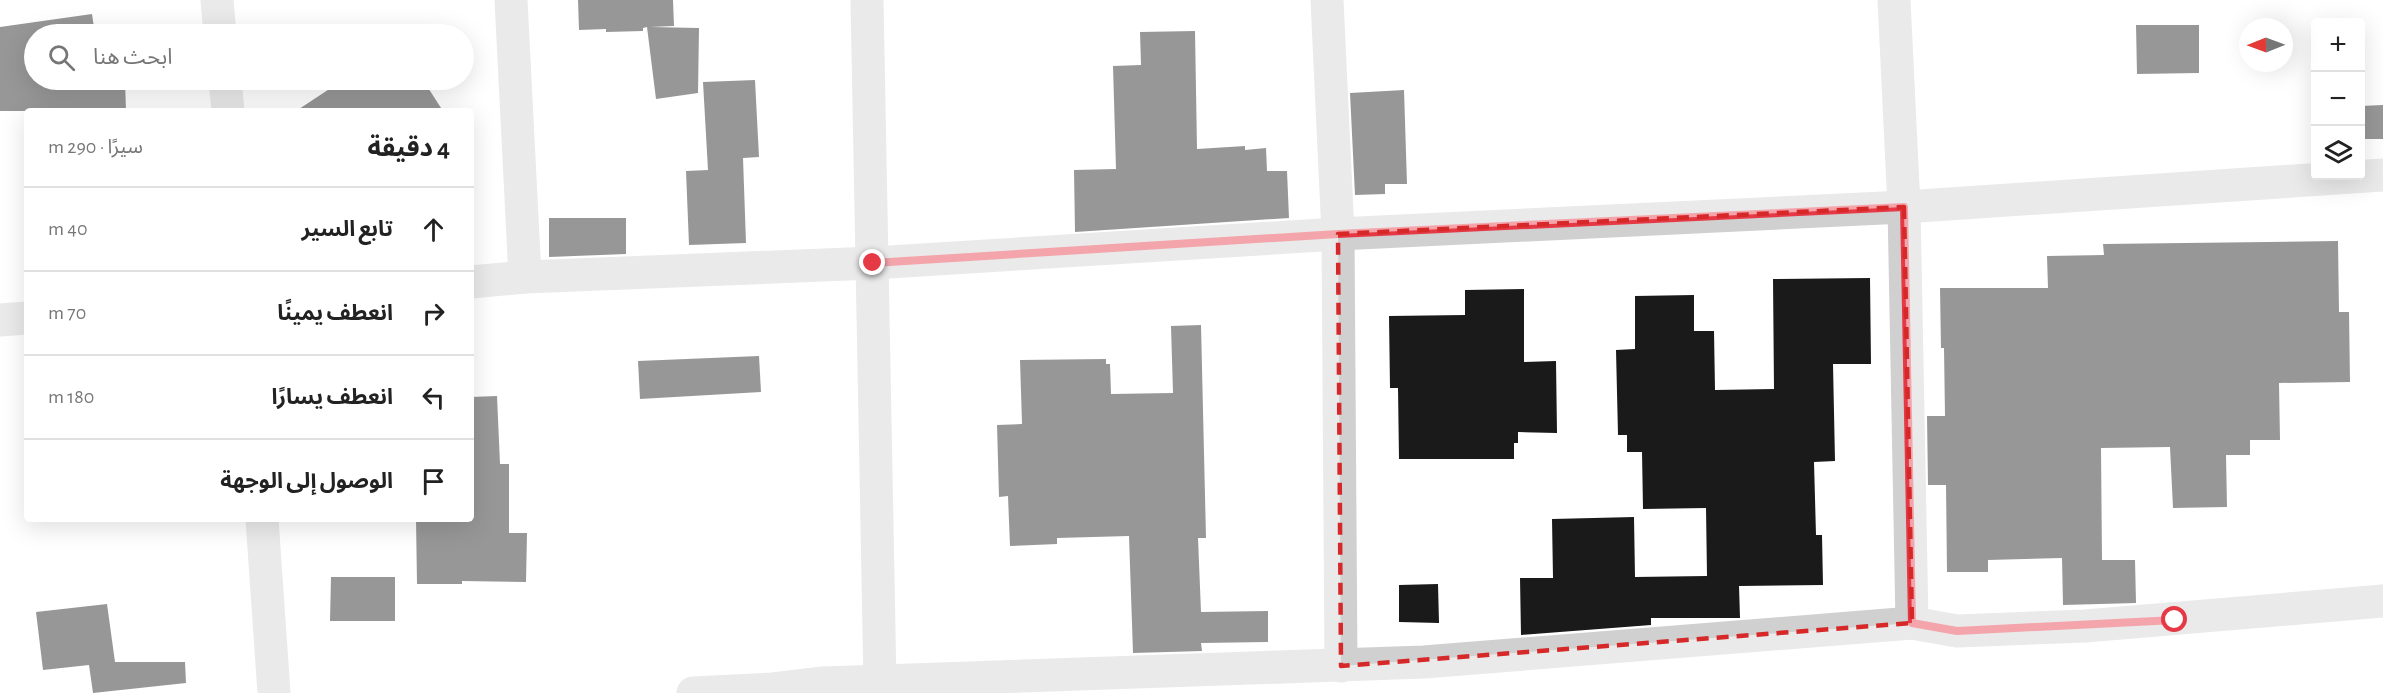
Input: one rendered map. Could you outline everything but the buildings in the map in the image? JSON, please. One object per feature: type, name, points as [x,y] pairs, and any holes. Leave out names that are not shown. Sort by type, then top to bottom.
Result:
[{"type":"street","points":[[217,0],[219,24]]},
{"type":"street","points":[[511,0],[525,277]]},
{"type":"street","points":[[867,0],[879,683]]},
{"type":"street","points":[[1327,0],[1338,234],[1341,666]]},
{"type":"street","points":[[1894,0],[1904,207],[1912,623]]},
{"type":"street","points":[[226,90],[228,108]]},
{"type":"street","points":[[474,282],[525,277],[873,263],[1338,234],[1904,207],[2383,175]]},
{"type":"street","points":[[0,320],[24,318]]},
{"type":"street","points":[[262,522],[274,693]]},
{"type":"street","points":[[693,693],[773,689],[823,683],[879,683],[1424,662],[1912,623],[1957,631],[2085,626],[2383,601]]},
{"type":"highlighted area","points":[[1904,207],[1912,623],[1341,666],[1338,234]]},
{"type":"route","points":[[873,263],[1338,234],[1904,207],[1912,623],[1957,631],[2175,620]]}]
